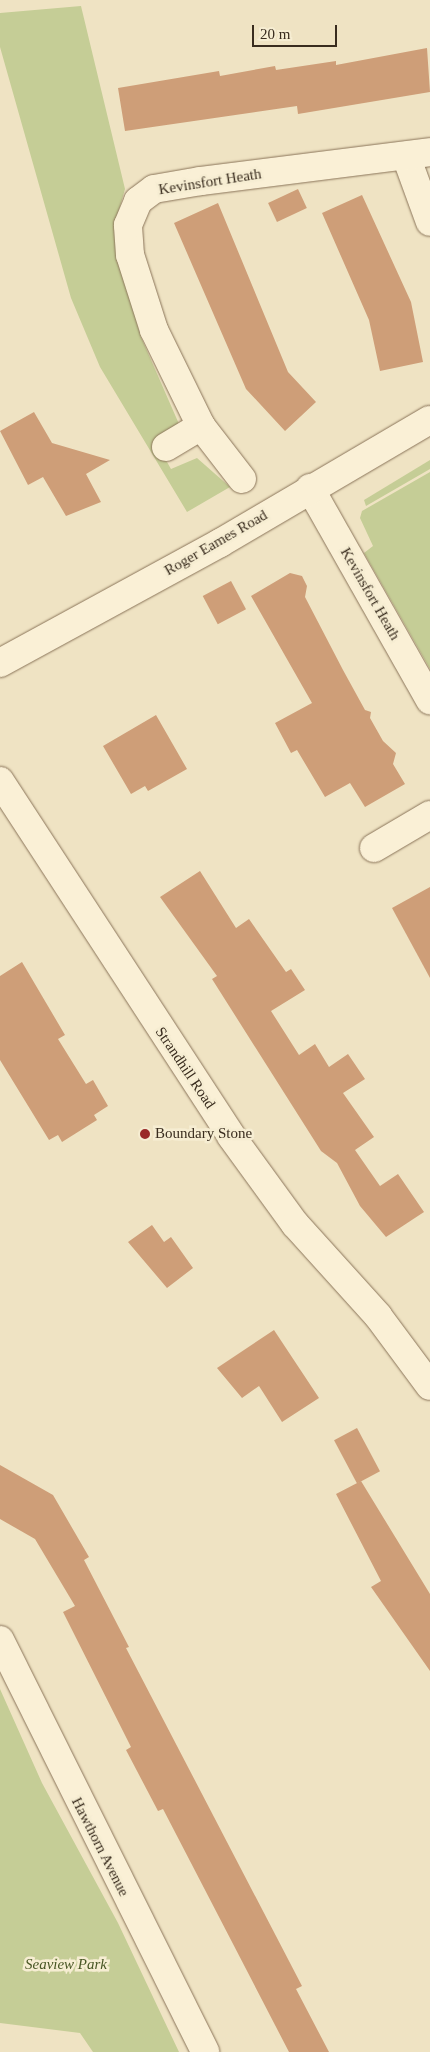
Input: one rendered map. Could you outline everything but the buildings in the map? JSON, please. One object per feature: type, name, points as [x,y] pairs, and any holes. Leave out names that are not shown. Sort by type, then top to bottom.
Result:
[{"type":"street","name":"Kevinsfort Heath","points":[[242,479],[201,426],[154,330],[130,255],[128,225],[138,201],[164,188],[418,154],[430,222]]},
{"type":"street","name":"Roger Eames Road","points":[[0,662],[430,420]]},
{"type":"street","points":[[166,447],[201,426]]},
{"type":"street","name":"Kevinsfort Heath","points":[[310,488],[430,700]]},
{"type":"street","name":"Strandhill Road","points":[[0,781],[231,1136],[295,1224],[378,1316],[430,1386]]},
{"type":"street","points":[[374,848],[430,815]]},
{"type":"street","name":"Hawthorn Avenue","points":[[0,1640],[205,2052]]},
{"type":"green space","points":[[81,6],[125,189],[117,217],[123,273],[141,337],[179,424],[159,448],[171,469],[197,458],[230,487],[187,512],[100,367],[71,298],[0,47],[0,13]]},
{"type":"green space","points":[[430,460],[430,469],[366,506],[364,500]]},
{"type":"green space","points":[[430,472],[430,669],[364,553],[373,546],[360,518],[362,511]]},
{"type":"green space","name":"Seaview Park","points":[[0,1689],[42,1783],[118,1923],[179,2052],[93,2052],[80,2033],[0,2023]]},
{"type":"place","name":"Boundary Stone","points":[[145,1134]]}]
